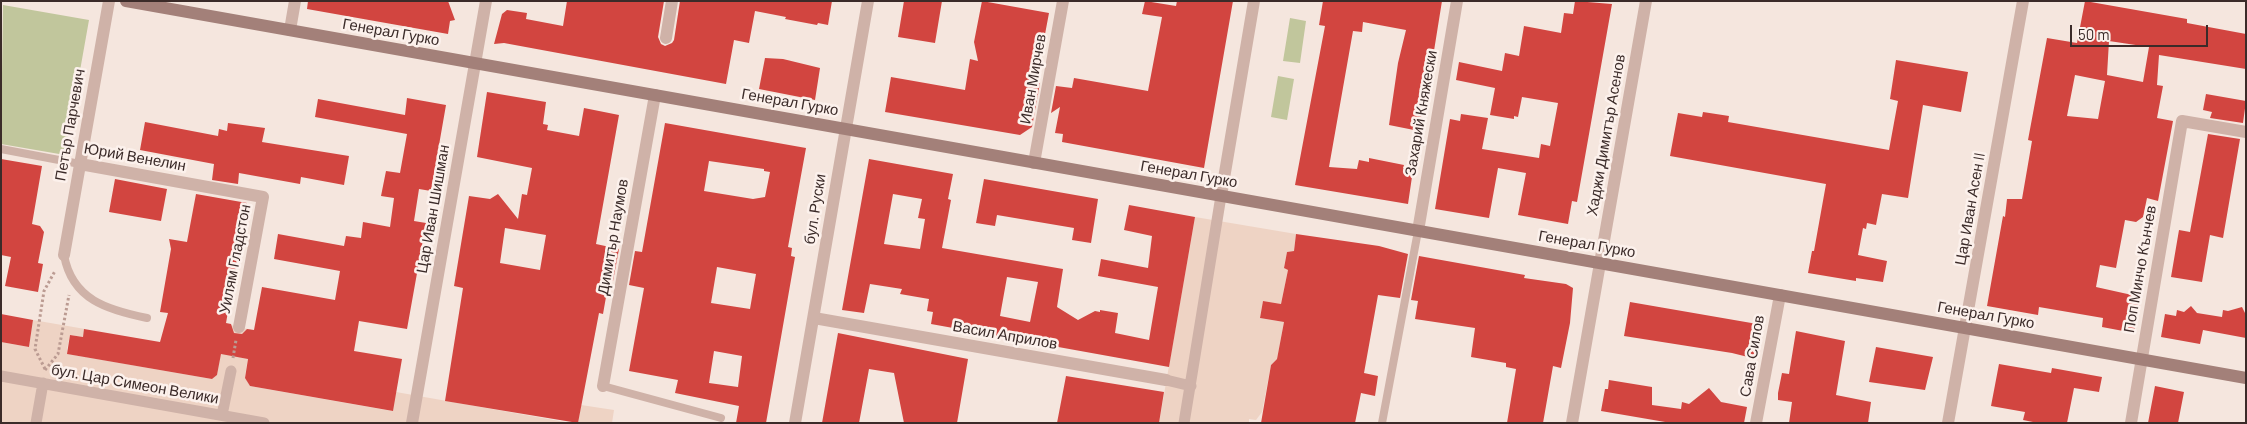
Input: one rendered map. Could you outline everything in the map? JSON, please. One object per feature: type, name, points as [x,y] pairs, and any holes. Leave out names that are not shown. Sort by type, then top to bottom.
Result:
[{"type":"main road","name":"Генерал Гурко","points":[[126,1],[2246,378]]},
{"type":"street","name":"Петър Парчевич","points":[[64,255],[109,1]]},
{"type":"street","points":[[290,30],[295,1]]},
{"type":"street","name":"Цар Иван Шишман","points":[[412,423],[486,1]]},
{"type":"street","points":[[666,38],[672,1]]},
{"type":"street","name":"бул. Руски","points":[[795,423],[868,1]]},
{"type":"street","name":"Иван Мирчев","points":[[1034,163],[1063,1]]},
{"type":"street","points":[[1184,423],[1254,1]]},
{"type":"street","name":"Захарий Княжески","points":[[1418,231],[1457,1]]},
{"type":"street","name":"Хаджи Димитър Асенов","points":[[1572,423],[1646,1]]},
{"type":"street","name":"Цар Иван Асен II","points":[[1948,423],[2023,1]]},
{"type":"street","name":"Димитър Наумов","points":[[603,386],[655,95]]},
{"type":"street","name":"Поп Минчо Кънчев","points":[[2130,423],[2182,121],[2246,132]]},
{"type":"street","name":"Юрий Венелин","points":[[80,164],[263,198]]},
{"type":"street","name":"Уилям Гладстон","points":[[239,327],[263,198]]},
{"type":"street","name":"Сава Силов","points":[[1756,423],[1780,295]]},
{"type":"street","name":"Васил Априлов","points":[[814,318],[1191,386]]},
{"type":"street","points":[[222,415],[231,371]]},
{"type":"street","name":"бул. Цар Симеон Велики","points":[[1,376],[264,423]]},
{"type":"street","points":[[36,423],[43,383]]},
{"type":"lane","name":"Юрий Венелин","points":[[1,149],[80,164]]},
{"type":"lane","points":[[1382,423],[1418,231]]},
{"type":"lane","points":[[64,255],[65,264],[74,282],[88,296],[111,309],[147,318]]},
{"type":"lane","points":[[603,386],[721,418]]},
{"type":"path","points":[[64,255],[44,291],[35,349],[45,370],[58,354],[69,294]]},
{"type":"path","points":[[231,371],[239,327]]},
{"type":"green space","points":[[3,5],[89,20],[65,155],[1,144]]},
{"type":"green space","points":[[1290,18],[1306,21],[1300,63],[1283,61]]},
{"type":"green space","points":[[1278,76],[1294,79],[1287,120],[1271,117]]},
{"type":"shaded area","points":[[1195,217],[1296,234],[1294,251],[1287,252],[1284,267],[1288,270],[1281,304],[1263,301],[1260,318],[1284,322],[1277,359],[1271,365],[1262,412],[1256,420],[1249,419],[1249,423],[1159,423]]},
{"type":"shaded area","points":[[33,320],[85,329],[83,337],[70,335],[67,349],[68,354],[212,379],[217,375],[226,324],[252,330],[245,377],[250,386],[392,411],[396,392],[571,423],[1,423],[1,342],[29,347]]},
{"type":"shaded area","points":[[581,405],[614,410],[612,423],[578,423]]},
{"type":"building","points":[[308,1],[448,1],[455,20],[450,21],[448,34],[307,9]]},
{"type":"building","points":[[567,1],[664,1],[658,37],[661,44],[665,46],[674,40],[680,1],[832,1],[828,25],[818,23],[817,25],[785,19],[786,17],[755,11],[749,43],[734,40],[726,84],[504,43],[494,44],[502,14],[507,10],[527,13],[526,19],[563,26]]},
{"type":"building","points":[[904,1],[942,1],[935,43],[898,37]]},
{"type":"building","points":[[982,1],[1049,13],[1036,82],[1040,83],[1032,127],[1020,135],[885,112],[891,77],[965,90],[970,59],[978,61],[974,42]]},
{"type":"building","points":[[1145,1],[1176,6],[1177,1],[1233,1],[1204,168],[1062,142],[1063,134],[1055,133],[1060,107],[1051,113],[1056,86],[1072,88],[1074,78],[1148,91],[1162,17],[1142,14]]},
{"type":"building","points":[[1323,1],[1442,1],[1424,113],[1422,113],[1419,131],[1389,125],[1398,63],[1406,30],[1363,22],[1362,32],[1353,31],[1329,167],[1357,169],[1359,160],[1369,162],[1369,158],[1404,165],[1403,168],[1413,170],[1408,204],[1295,185],[1325,26],[1319,25]]},
{"type":"building","points":[[1575,1],[1612,4],[1577,202],[1572,201],[1568,224],[1518,215],[1526,173],[1498,168],[1489,218],[1435,209],[1450,119],[1460,121],[1461,114],[1488,118],[1482,149],[1539,158],[1541,144],[1550,146],[1558,103],[1522,97],[1518,117],[1514,116],[1514,119],[1490,115],[1495,88],[1456,80],[1459,62],[1502,71],[1505,53],[1519,56],[1524,26],[1561,33],[1564,13],[1573,14]]},
{"type":"building","points":[[2085,1],[2187,19],[2187,23],[2246,34],[2246,69],[2159,55],[2157,85],[2163,86],[2157,118],[2173,121],[2158,201],[2147,198],[2143,217],[2136,222],[2125,220],[2116,268],[2100,265],[2096,287],[2141,297],[2134,333],[2102,327],[2103,318],[2039,307],[2038,315],[1987,306],[2007,199],[2022,199],[2032,141],[2028,140],[2047,38],[2077,43]],"holes":[[[2109,41],[2149,47],[2143,82],[2107,75]],[[2075,75],[2105,81],[2098,119],[2067,116]]]},
{"type":"building","points":[[765,58],[783,59],[820,68],[815,100],[759,89]]},
{"type":"building","points":[[1896,60],[1968,72],[1961,112],[1923,105],[1908,198],[1882,194],[1876,225],[1867,223],[1866,229],[1863,228],[1858,255],[1887,261],[1883,282],[1856,278],[1856,281],[1808,273],[1812,251],[1814,251],[1826,184],[1670,156],[1678,113],[1702,117],[1703,112],[1729,116],[1728,122],[1889,150],[1898,101],[1890,99]]},
{"type":"building","points":[[487,92],[546,102],[543,124],[548,125],[547,130],[579,136],[584,108],[619,115],[596,244],[619,249],[613,281],[609,280],[603,314],[599,313],[578,423],[445,401],[463,288],[454,286],[469,196],[490,199],[498,194],[518,219],[522,194],[527,195],[532,168],[477,157]],"holes":[[[505,228],[546,235],[540,270],[500,263]]]},
{"type":"building","points":[[2206,94],[2246,101],[2243,123],[2210,118],[2212,112],[2203,110]]},
{"type":"building","points":[[407,98],[446,105],[431,191],[419,189],[414,221],[426,223],[407,329],[359,321],[354,351],[402,359],[393,411],[250,386],[245,378],[248,359],[221,354],[217,375],[212,379],[67,354],[70,335],[83,337],[84,329],[160,342],[168,313],[160,312],[171,249],[169,239],[187,242],[196,194],[247,203],[226,323],[231,324],[234,333],[242,334],[247,329],[254,330],[262,287],[335,300],[340,271],[274,259],[278,234],[344,246],[346,236],[361,238],[363,222],[390,227],[394,198],[381,196],[386,171],[400,173],[407,134],[315,117],[318,99],[405,115]]},
{"type":"building","points":[[145,122],[218,136],[219,129],[227,131],[228,123],[265,128],[262,142],[349,156],[344,185],[301,177],[300,184],[239,173],[238,184],[212,180],[214,164],[140,150]]},
{"type":"building","points":[[665,123],[806,148],[788,247],[792,248],[791,256],[795,257],[766,423],[736,423],[739,406],[675,393],[678,380],[629,371],[644,288],[629,285],[635,251],[642,252]],"holes":[[[709,161],[764,169],[764,171],[770,172],[765,197],[753,199],[704,191]],[[717,267],[756,274],[750,309],[711,303]],[[714,351],[742,356],[738,387],[709,383]]]},
{"type":"building","points":[[2208,134],[2240,139],[2223,238],[2210,235],[2202,282],[2171,277],[2179,230],[2190,232]]},
{"type":"building","points":[[1,159],[42,166],[32,224],[40,226],[44,232],[38,263],[43,264],[38,292],[5,286],[11,257],[1,255]]},
{"type":"building","points":[[869,159],[953,174],[948,199],[951,200],[942,248],[1063,269],[1057,307],[1078,320],[1095,311],[1100,312],[1100,310],[1118,313],[1115,333],[1149,340],[1158,287],[1098,276],[1101,259],[1148,268],[1152,236],[1124,230],[1129,205],[1195,217],[1169,367],[931,324],[933,312],[927,311],[929,299],[900,294],[902,289],[870,284],[864,313],[842,310]],"holes":[[[893,194],[922,199],[918,218],[925,219],[920,249],[884,244]],[[1007,277],[1038,282],[1030,322],[1000,316]]]},
{"type":"building","points":[[115,179],[167,189],[161,221],[109,212]]},
{"type":"building","points":[[984,179],[1098,199],[1091,243],[1072,240],[1074,228],[997,215],[995,226],[976,223]]},
{"type":"building","points":[[1296,234],[1379,246],[1408,254],[1400,298],[1378,295],[1364,373],[1378,376],[1375,396],[1361,393],[1355,423],[1261,423],[1271,365],[1277,359],[1284,322],[1260,318],[1263,301],[1281,304],[1288,270],[1284,268],[1287,252],[1294,251]]},
{"type":"building","points":[[1419,256],[1525,275],[1524,278],[1566,284],[1573,288],[1570,323],[1561,368],[1553,366],[1543,423],[1507,423],[1516,369],[1506,367],[1506,363],[1471,357],[1475,328],[1415,319],[1418,301],[1411,300]]},
{"type":"building","points":[[1630,302],[1763,325],[1756,359],[1732,353],[1624,336]]},
{"type":"building","points":[[2191,306],[2197,313],[2222,317],[2223,310],[2228,311],[2242,307],[2246,315],[2246,338],[2203,330],[2200,344],[2161,337],[2165,314],[2176,316],[2177,310],[2184,312]]},
{"type":"building","points":[[1,314],[33,320],[29,347],[1,342]]},
{"type":"building","points":[[1796,331],[1845,341],[1836,395],[1871,402],[1868,423],[1789,423],[1792,402],[1778,400],[1778,393],[1782,373],[1789,374]]},
{"type":"building","points":[[838,333],[968,359],[957,423],[904,423],[894,373],[869,369],[859,423],[822,423]]},
{"type":"building","points":[[1876,347],[1933,357],[1925,390],[1869,382]]},
{"type":"building","points":[[1999,364],[2051,373],[2052,368],[2102,377],[2099,392],[2074,388],[2067,423],[2038,423],[2023,420],[2025,412],[1991,406]]},
{"type":"building","points":[[1066,376],[1164,392],[1159,423],[1057,423]]},
{"type":"building","points":[[1609,380],[1652,387],[1652,405],[1681,409],[1682,402],[1689,404],[1709,388],[1721,402],[1747,407],[1744,423],[1671,423],[1601,411],[1605,389],[1608,389]]},
{"type":"building","points":[[2155,386],[2184,392],[2178,423],[2148,423]]}]
